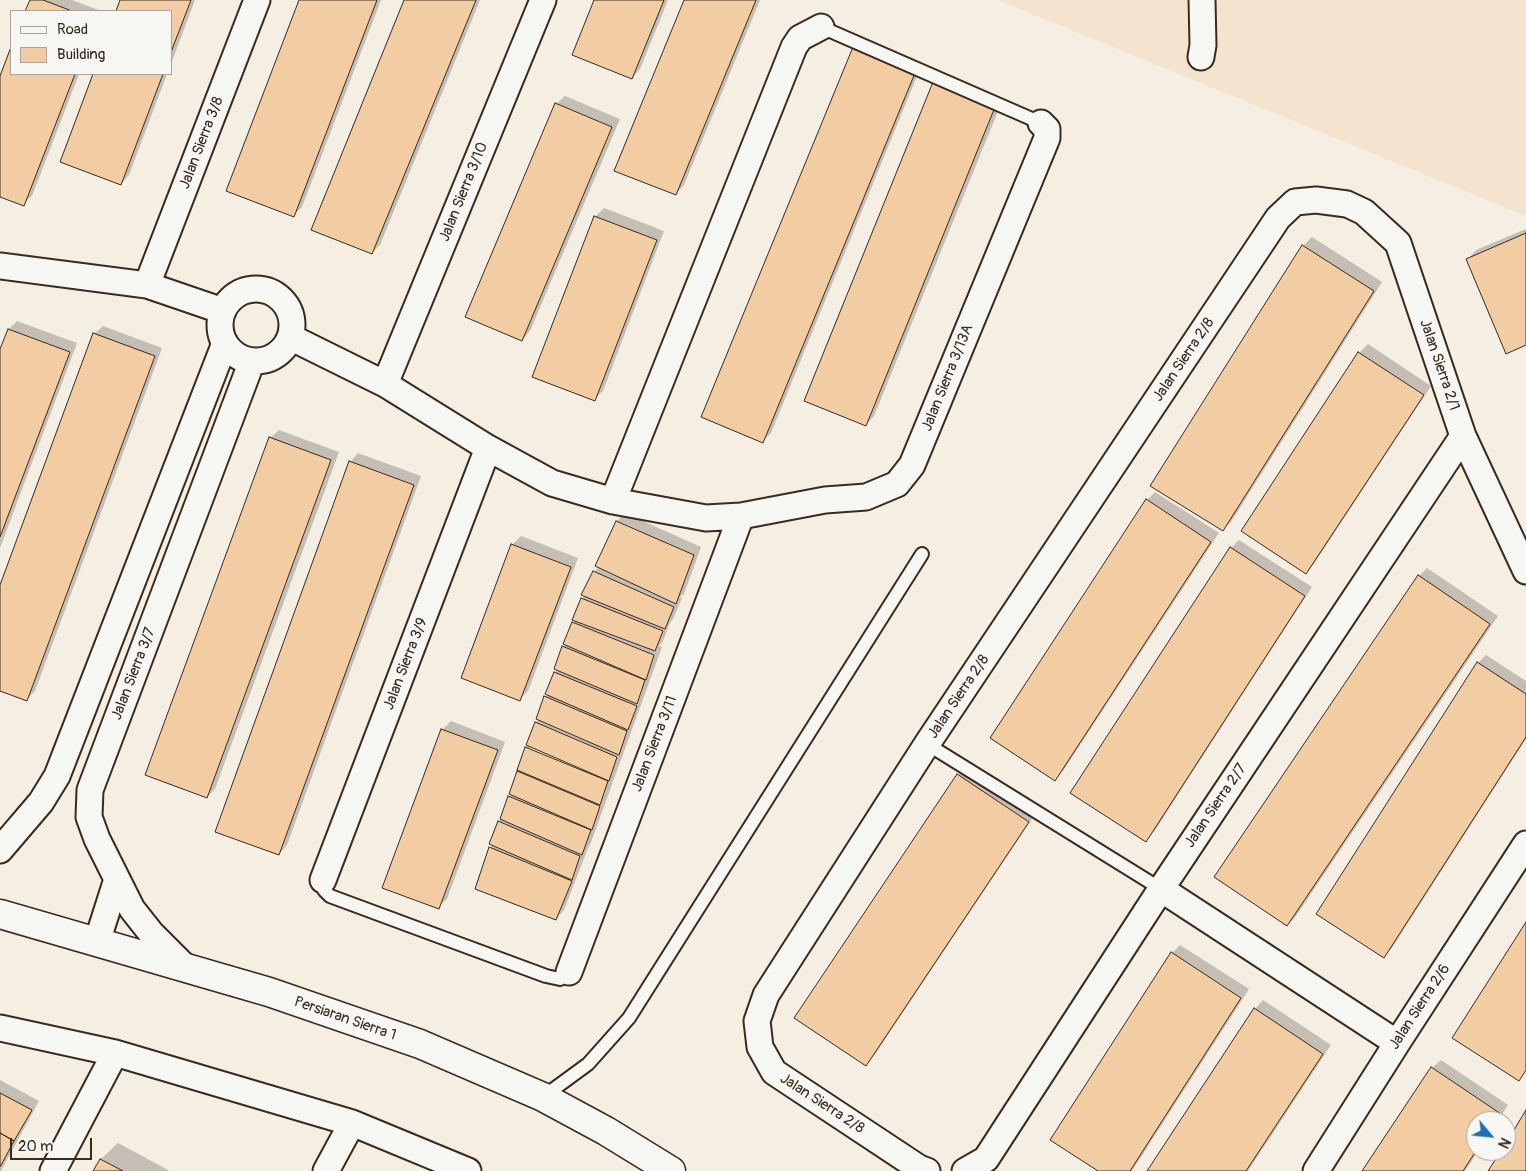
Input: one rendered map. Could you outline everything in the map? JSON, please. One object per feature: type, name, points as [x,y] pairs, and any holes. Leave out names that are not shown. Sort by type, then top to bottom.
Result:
[{"type":"street","name":"Jalan Sierra 3/8","points":[[147,285],[257,0]]},
{"type":"street","name":"Jalan Sierra 3/10","points":[[386,384],[543,0]]},
{"type":"street","points":[[1201,57],[1203,45],[1202,0]]},
{"type":"street","points":[[613,501],[794,47],[800,38],[821,27]]},
{"type":"street","name":"Jalan Sierra 3/13A","points":[[290,337],[386,384],[488,448],[552,483],[613,501],[706,518],[741,516],[825,500],[866,497],[897,484],[912,464],[1047,138],[1047,129],[1041,122]]},
{"type":"street","name":"Jalan Sierra 2/1","points":[[1316,200],[1347,204],[1364,212],[1398,243],[1463,436],[1526,571]]},
{"type":"street","name":"Jalan Sierra 2/8","points":[[927,1171],[919,1168],[774,1072],[760,1047],[757,1022],[766,995],[928,744],[1278,218],[1296,202],[1316,200]]},
{"type":"street","points":[[0,266],[147,285],[223,311]]},
{"type":"street","points":[[251,290],[269,292],[284,302],[290,313],[292,325],[290,337],[284,348],[275,356],[264,361],[252,361],[241,358],[231,352],[225,343],[220,322],[223,311],[229,301],[240,293],[251,290]]},
{"type":"street","points":[[1,851],[41,802],[57,776],[225,343]]},
{"type":"street","name":"Jalan Sierra 3/7","points":[[187,969],[151,933],[132,909],[97,839],[89,817],[90,790],[252,361]]},
{"type":"street","name":"Jalan Sierra 2/7","points":[[965,1171],[986,1159],[1160,889],[1463,436]]},
{"type":"street","name":"Jalan Sierra 3/9","points":[[323,880],[488,448]]},
{"type":"street","points":[[167,491],[198,503]]},
{"type":"street","name":"Jalan Sierra 3/11","points":[[569,972],[741,516]]},
{"type":"street","points":[[109,642],[142,652]]},
{"type":"street","points":[[57,776],[90,790]]},
{"type":"street","name":"Jalan Sierra 2/6","points":[[1316,1171],[1526,844]]},
{"type":"street","points":[[97,942],[117,879]]},
{"type":"street","points":[[1160,889],[1397,1043]]},
{"type":"street","name":"Persiaran Sierra 1","points":[[0,914],[269,992],[420,1044],[544,1097],[606,1131],[671,1171]]},
{"type":"street","points":[[0,1028],[116,1053],[352,1123],[468,1171]]},
{"type":"street","points":[[53,1171],[116,1053]]},
{"type":"street","points":[[326,1171],[352,1123]]},
{"type":"lane","points":[[821,27],[1041,122]]},
{"type":"lane","points":[[544,1097],[588,1064],[629,1018],[922,554]]},
{"type":"lane","points":[[928,744],[1160,889]]},
{"type":"lane","points":[[323,880],[324,890],[330,896],[348,903],[546,976],[560,979],[569,972]]},
{"type":"shaded area","points":[[998,0],[1526,0],[1526,216]]},
{"type":"building","points":[[30,0],[43,0],[69,10],[25,10]]},
{"type":"building","points":[[120,0],[191,0],[172,49],[172,10],[116,10]]},
{"type":"building","points":[[299,0],[377,0],[294,217],[226,191]]},
{"type":"building","points":[[404,0],[476,0],[372,254],[311,230]]},
{"type":"building","points":[[594,0],[664,0],[632,79],[572,55]]},
{"type":"building","points":[[684,0],[756,0],[676,195],[614,171]]},
{"type":"building","points":[[853,47],[915,73],[763,443],[701,417]]},
{"type":"building","points":[[10,50],[10,75],[75,75],[24,206],[0,197],[0,76]]},
{"type":"building","points":[[93,75],[163,75],[121,185],[60,162]]},
{"type":"building","points":[[933,82],[995,107],[866,426],[804,401]]},
{"type":"building","points":[[555,103],[612,127],[522,341],[465,317]]},
{"type":"building","points":[[594,216],[657,240],[595,401],[532,377]]},
{"type":"building","points":[[1526,233],[1526,345],[1506,354],[1466,259]]},
{"type":"building","points":[[1302,245],[1374,291],[1223,531],[1150,486]]},
{"type":"building","points":[[8,329],[70,352],[0,537],[0,349]]},
{"type":"building","points":[[93,333],[155,356],[27,701],[0,691],[0,585]]},
{"type":"building","points":[[1358,352],[1424,395],[1306,574],[1241,531]]},
{"type":"building","points":[[269,437],[331,460],[207,798],[145,775]]},
{"type":"building","points":[[349,461],[414,485],[279,855],[215,832]]},
{"type":"building","points":[[1146,499],[1211,542],[1055,781],[990,738]]},
{"type":"building","points":[[616,521],[694,555],[676,604],[595,566]]},
{"type":"building","points":[[511,544],[571,567],[520,701],[461,678]]},
{"type":"building","points":[[1230,547],[1305,596],[1146,842],[1070,793]]},
{"type":"building","points":[[593,571],[674,607],[665,629],[581,595]]},
{"type":"building","points":[[1418,575],[1490,624],[1287,926],[1214,877]]},
{"type":"building","points":[[581,598],[663,631],[655,651],[572,620]]},
{"type":"building","points":[[572,622],[654,655],[646,680],[563,644]]},
{"type":"building","points":[[562,646],[645,680],[637,704],[554,669]]},
{"type":"building","points":[[1477,662],[1526,694],[1526,737],[1384,958],[1316,914]]},
{"type":"building","points":[[554,672],[637,706],[628,730],[545,694]]},
{"type":"building","points":[[544,696],[627,731],[619,755],[536,719]]},
{"type":"building","points":[[535,722],[617,757],[609,781],[526,745]]},
{"type":"building","points":[[441,729],[498,750],[439,909],[382,888]]},
{"type":"building","points":[[525,747],[608,781],[600,805],[517,770]]},
{"type":"building","points":[[517,771],[600,806],[592,830],[509,794]]},
{"type":"building","points":[[957,774],[1029,822],[866,1066],[794,1018]]},
{"type":"building","points":[[508,796],[591,830],[582,855],[500,819]]},
{"type":"building","points":[[498,821],[580,856],[572,880],[489,844]]},
{"type":"building","points":[[489,847],[572,881],[556,920],[475,889]]},
{"type":"building","points":[[1526,922],[1526,1070],[1519,1081],[1452,1038]]},
{"type":"building","points":[[1171,952],[1241,998],[1130,1171],[1098,1171],[1050,1140]]},
{"type":"building","points":[[1254,1008],[1323,1054],[1246,1171],[1147,1171]]},
{"type":"building","points":[[1431,1067],[1497,1111],[1466,1111],[1466,1161],[1470,1161],[1463,1171],[1362,1171]]},
{"type":"building","points":[[0,1093],[32,1110],[14,1141],[0,1133]]},
{"type":"building","points":[[1526,1110],[1526,1171],[1488,1171],[1494,1161],[1516,1161],[1516,1126]]},
{"type":"building","points":[[0,1133],[14,1141],[0,1167]]},
{"type":"building","points":[[100,1159],[123,1171],[93,1171]]}]
